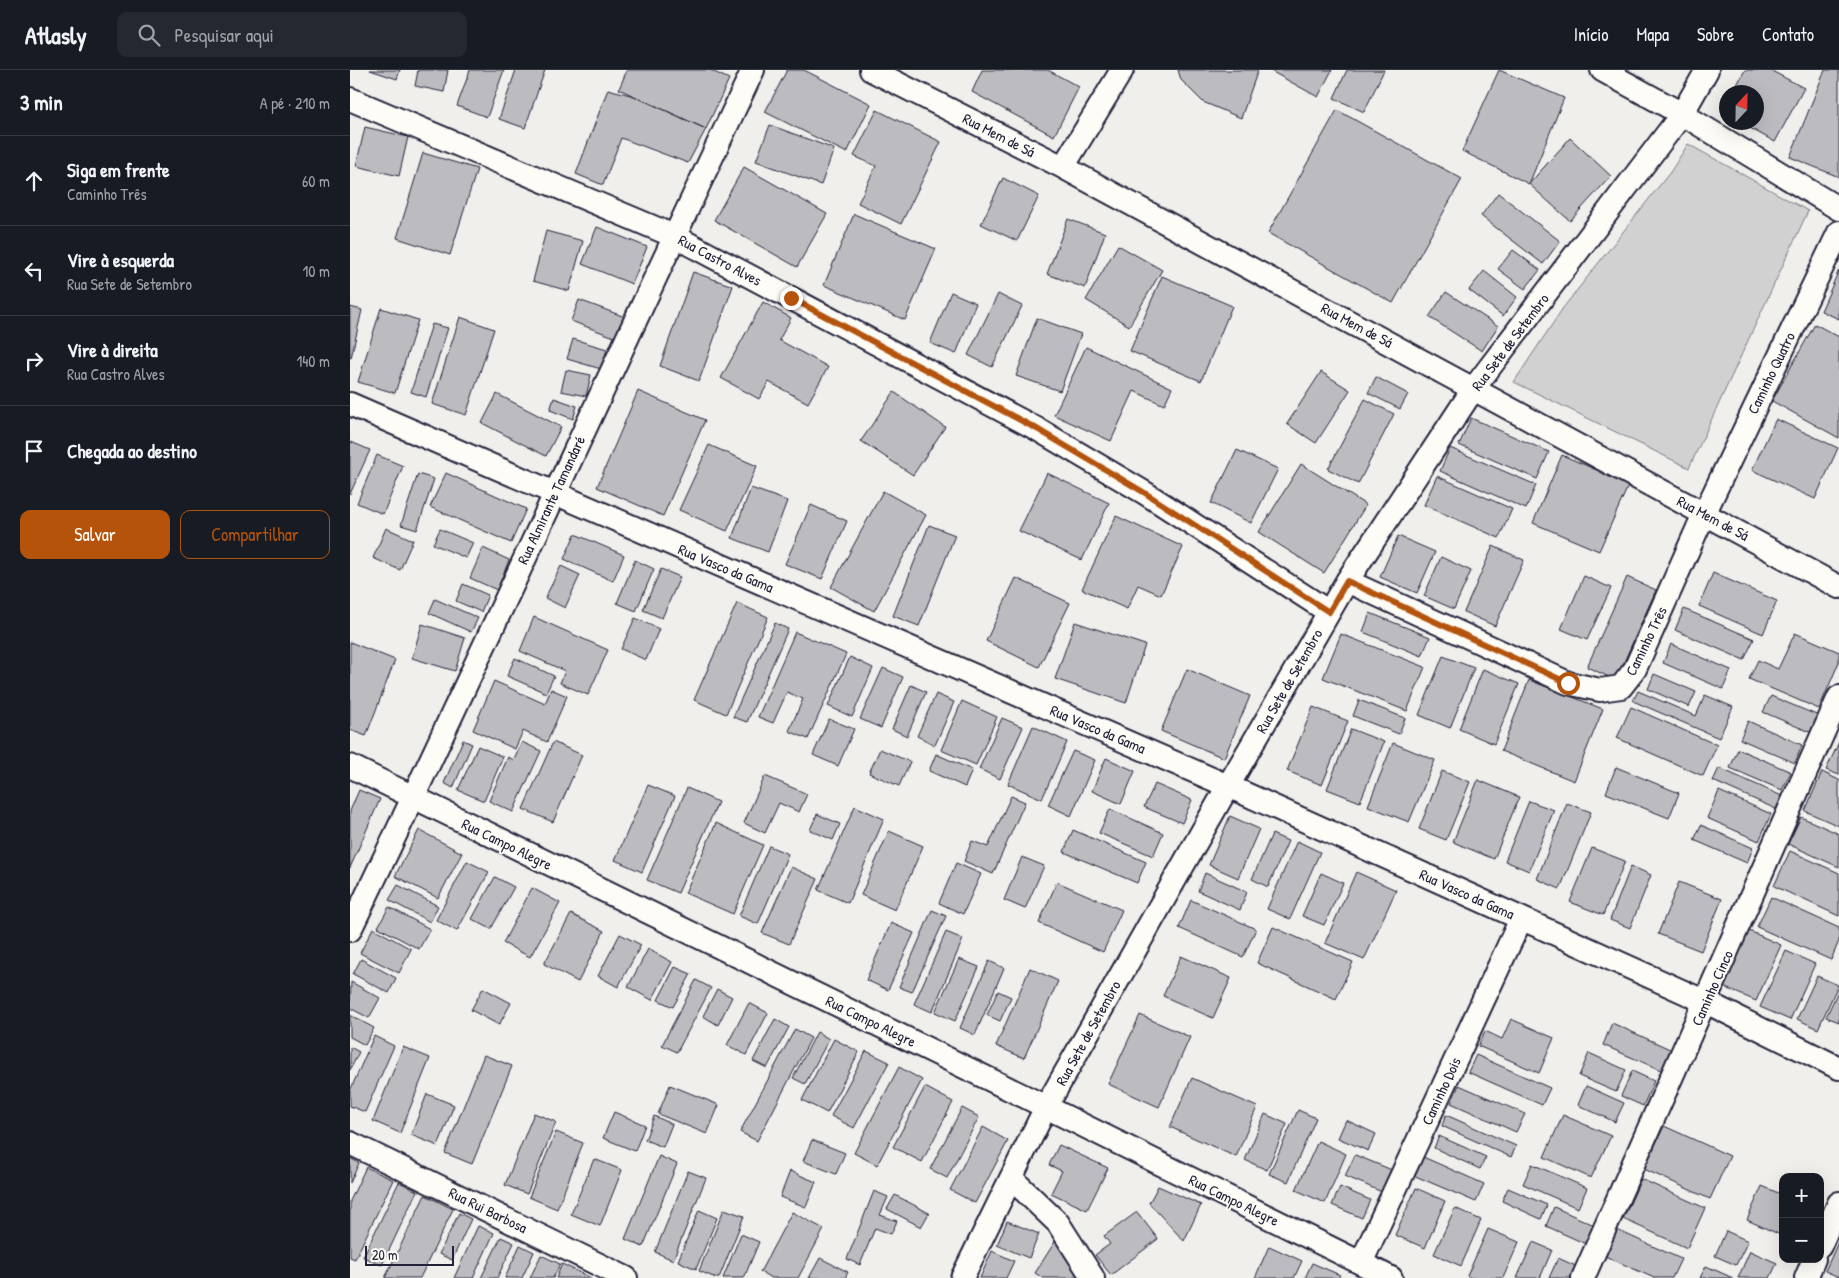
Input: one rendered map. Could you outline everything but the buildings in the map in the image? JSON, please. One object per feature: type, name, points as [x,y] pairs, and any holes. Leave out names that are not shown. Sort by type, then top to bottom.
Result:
[{"type":"street","name":"Rua Almirante Tamandaré","points":[[350,930],[414,798],[752,70]]},
{"type":"street","name":"Rua Mem de Sá","points":[[872,70],[1064,167],[1839,587]]},
{"type":"street","points":[[1064,167],[1122,70]]},
{"type":"street","points":[[1602,70],[1682,114],[1839,209]]},
{"type":"street","name":"Rua Sete de Setembro","points":[[962,1278],[1046,1107],[1347,581],[1474,388],[1682,114],[1707,70]]},
{"type":"street","name":"Rua Castro Alves","points":[[350,99],[674,236],[1037,429],[1145,493],[1329,612]]},
{"type":"street","name":"Caminho Quatro","points":[[1704,514],[1839,232]]},
{"type":"street","name":"Rua Vasco da Gama","points":[[350,404],[1228,786],[1706,1002],[1839,1068]]},
{"type":"street","name":"Caminho Três","points":[[1347,581],[1568,683],[1600,690],[1622,687],[1635,669],[1704,514]]},
{"type":"street","name":"Caminho Cinco","points":[[1583,1278],[1839,697]]},
{"type":"street","name":"Rua Campo Alegre","points":[[350,766],[1391,1278]]},
{"type":"street","name":"Caminho Dois","points":[[1361,1263],[1521,919]]},
{"type":"street","name":"Rua Rui Barbosa","points":[[350,1143],[626,1278]]},
{"type":"street","points":[[1011,1178],[1058,1223],[1093,1278]]},
{"type":"street","points":[[1824,1237],[1839,1203]]},
{"type":"street","points":[[1806,1278],[1812,1263]]},
{"type":"shaded area","points":[[1688,144],[1808,211],[1689,468],[1514,382],[1563,308],[1671,171]]},
{"type":"route","points":[[791,298],[1037,429],[1145,493],[1329,612],[1347,581],[1568,683]]}]
